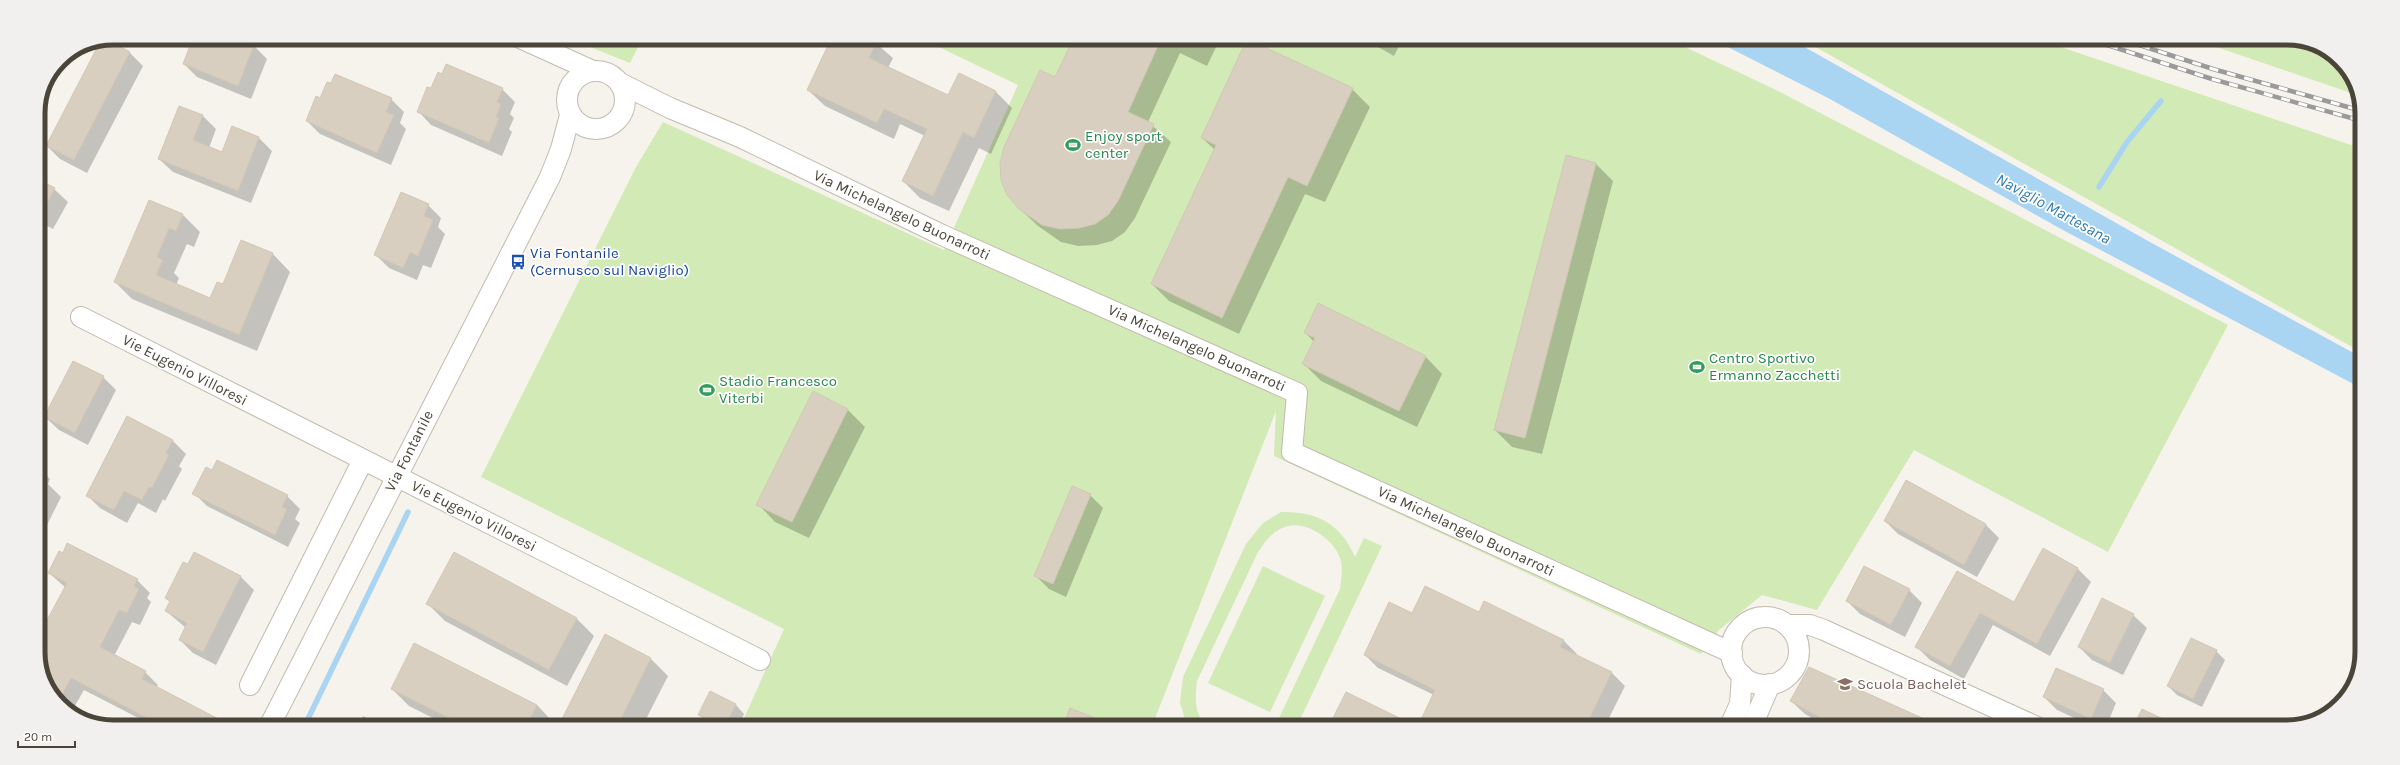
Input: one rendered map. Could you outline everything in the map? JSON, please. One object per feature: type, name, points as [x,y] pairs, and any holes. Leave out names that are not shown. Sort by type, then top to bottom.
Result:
[{"type":"street","points":[[536,45],[593,70],[605,72],[620,83],[625,100],[622,113],[611,126],[591,129],[579,125],[570,115],[566,100],[572,83],[577,76],[593,70]]},
{"type":"street","points":[[540,47],[572,83]]},
{"type":"street","name":"Via Michelangelo Buonarroti","points":[[620,83],[670,108],[740,137],[942,235],[1297,393],[1292,452],[1732,653]]},
{"type":"street","name":"Via Michelangelo Buonarroti","points":[[622,113],[670,108]]},
{"type":"street","name":"Via Fontanile","points":[[273,720],[550,177],[561,149],[570,115]]},
{"type":"street","name":"Via Fontanile","points":[[550,177],[568,152],[591,129]]},
{"type":"street","name":"Vie Eugenio Villoresi","points":[[80,317],[760,660]]},
{"type":"street","points":[[250,685],[363,460]]},
{"type":"street","points":[[1787,624],[1794,633],[1799,648],[1798,659],[1791,673],[1782,680],[1770,684],[1756,683],[1742,675],[1735,666],[1732,653],[1736,634],[1751,620],[1762,617],[1773,617],[1787,624],[1810,625],[1840,637],[2022,720]]},
{"type":"street","points":[[1799,648],[1815,640],[1840,637]]},
{"type":"street","points":[[1733,720],[1740,704],[1742,675]]},
{"type":"street","points":[[1755,720],[1770,684]]},
{"type":"green space","points":[[585,45],[639,45],[630,63]]},
{"type":"green space","name":"Centro Sportivo Ermanno Zacchetti","points":[[935,45],[1681,45],[1772,88],[2228,325],[2108,552],[1914,450],[1817,610],[1762,595],[1719,630],[1701,654],[1274,456],[1276,411],[1154,720],[743,720],[784,629],[481,477],[636,167],[663,122],[944,250],[1018,85]]},
{"type":"green space","points":[[1812,45],[2055,45],[2351,145],[2355,145],[2355,349]]},
{"type":"green space","points":[[2211,45],[2288,45],[2305,47],[2329,59],[2344,75],[2352,93]]},
{"type":"green space","points":[[1281,512],[1306,514],[1317,517],[1335,528],[1343,536],[1355,557],[1364,538],[1382,546],[1300,720],[1278,720],[1340,589],[1342,568],[1338,553],[1319,533],[1301,526],[1293,525],[1276,531],[1258,552],[1197,681],[1196,705],[1201,720],[1185,720],[1180,702],[1183,677],[1246,544],[1263,523]]},
{"type":"green space","points":[[1263,566],[1325,596],[1270,712],[1208,683]]},
{"type":"water","name":"Naviglio Martesana","points":[[1724,45],[1801,45],[2148,241],[2355,354],[2355,385],[2061,229],[1830,99]]},
{"type":"building","points":[[117,45],[130,52],[74,160],[46,146],[98,46]]},
{"type":"building","points":[[190,45],[254,45],[238,86],[183,64]]},
{"type":"building","points":[[828,45],[875,45],[869,58],[948,95],[959,73],[996,91],[974,138],[963,132],[933,196],[902,181],[927,129],[884,109],[877,123],[807,90]]},
{"type":"building","points":[[1070,45],[1158,45],[1128,112],[1154,124],[1118,201],[1108,215],[1095,224],[1079,228],[1060,229],[1042,225],[1019,209],[1007,195],[1001,180],[1000,163],[1004,147],[1040,70],[1055,77]]},
{"type":"building","points":[[1244,45],[1260,45],[1353,88],[1307,186],[1288,177],[1222,318],[1151,284],[1216,145],[1201,138]]},
{"type":"building","points":[[446,64],[503,88],[497,102],[501,104],[496,117],[499,118],[489,143],[417,112],[427,87],[431,88],[438,72],[442,74]]},
{"type":"building","points":[[335,74],[392,98],[386,112],[394,115],[377,153],[306,121],[316,96],[320,98],[327,82],[331,83]]},
{"type":"building","points":[[179,106],[203,115],[193,140],[222,152],[232,126],[259,137],[238,191],[158,159]]},
{"type":"building","points":[[1566,155],[1596,163],[1525,438],[1494,430]]},
{"type":"building","points":[[45,183],[55,188],[45,207]]},
{"type":"building","points":[[401,192],[429,204],[424,216],[433,220],[418,256],[410,252],[403,268],[374,255]]},
{"type":"building","points":[[149,200],[183,214],[176,231],[169,228],[157,257],[163,260],[156,275],[210,298],[217,282],[223,284],[241,240],[273,253],[239,335],[114,282]]},
{"type":"building","points":[[1318,303],[1426,356],[1399,411],[1302,364],[1315,338],[1304,333]]},
{"type":"building","points":[[73,361],[104,376],[75,433],[45,418]]},
{"type":"building","points":[[813,391],[848,409],[792,522],[756,505]]},
{"type":"building","points":[[127,416],[173,440],[166,453],[169,455],[152,488],[149,487],[142,500],[124,491],[114,510],[86,496]]},
{"type":"building","points":[[217,460],[288,495],[282,507],[287,509],[275,535],[192,494],[206,467],[212,470]]},
{"type":"building","points":[[1906,480],[1986,524],[1964,565],[1884,521]]},
{"type":"building","points":[[1072,486],[1091,494],[1053,584],[1034,576]]},
{"type":"building","points":[[67,543],[138,579],[134,586],[139,589],[127,613],[119,610],[100,647],[146,671],[142,679],[220,720],[151,720],[71,678],[61,696],[54,686],[47,670],[45,657],[45,624],[67,583],[48,573],[59,551],[63,553]]},
{"type":"building","points":[[2043,548],[2078,568],[2037,644],[1980,613],[1950,666],[1915,647],[1957,571],[2014,602]]},
{"type":"building","points":[[194,552],[241,576],[203,652],[179,640],[187,623],[165,611],[170,601],[165,598],[183,562],[188,564]]},
{"type":"building","points":[[454,552],[577,618],[549,670],[426,604]]},
{"type":"building","points":[[1864,566],[1910,589],[1891,625],[1846,601]]},
{"type":"building","points":[[1425,586],[1479,612],[1484,601],[1564,640],[1560,647],[1612,672],[1589,720],[1421,720],[1435,690],[1364,655],[1389,602],[1412,613]]},
{"type":"building","points":[[2102,598],[2134,614],[2110,663],[2078,647]]},
{"type":"building","points":[[605,634],[651,658],[620,720],[562,720]]},
{"type":"building","points":[[2191,638],[2217,650],[2193,699],[2167,686]]},
{"type":"building","points":[[414,643],[537,705],[530,720],[453,720],[391,689]]},
{"type":"building","points":[[1809,667],[1926,720],[1824,720],[1790,701]]},
{"type":"building","points":[[2056,668],[2104,689],[2091,719],[2043,697]]},
{"type":"building","points":[[710,691],[736,704],[728,720],[708,720],[698,715]]},
{"type":"building","points":[[1346,692],[1404,720],[1332,720]]},
{"type":"building","points":[[1070,708],[1100,720],[1065,720]]},
{"type":"building","points":[[2142,709],[2165,720],[2136,720]]},
{"type":"waterway","points":[[2099,187],[2127,142],[2161,101]]},
{"type":"waterway","points":[[307,720],[408,512]]},
{"type":"railway","points":[[2107,45],[2212,79],[2355,119]]},
{"type":"railway","points":[[2139,45],[2213,69],[2355,109]]},
{"type":"place","name":"Enjoy sport center","points":[[1073,145]]},
{"type":"place","name":"Via Fontanile (Cernusco sul Naviglio)","points":[[518,262]]},
{"type":"place","name":"Centro Sportivo Ermanno Zacchetti","points":[[1697,367]]},
{"type":"place","name":"Stadio Francesco Viterbi","points":[[707,390]]},
{"type":"place","name":"Scuola Bachelet","points":[[1845,684]]}]
